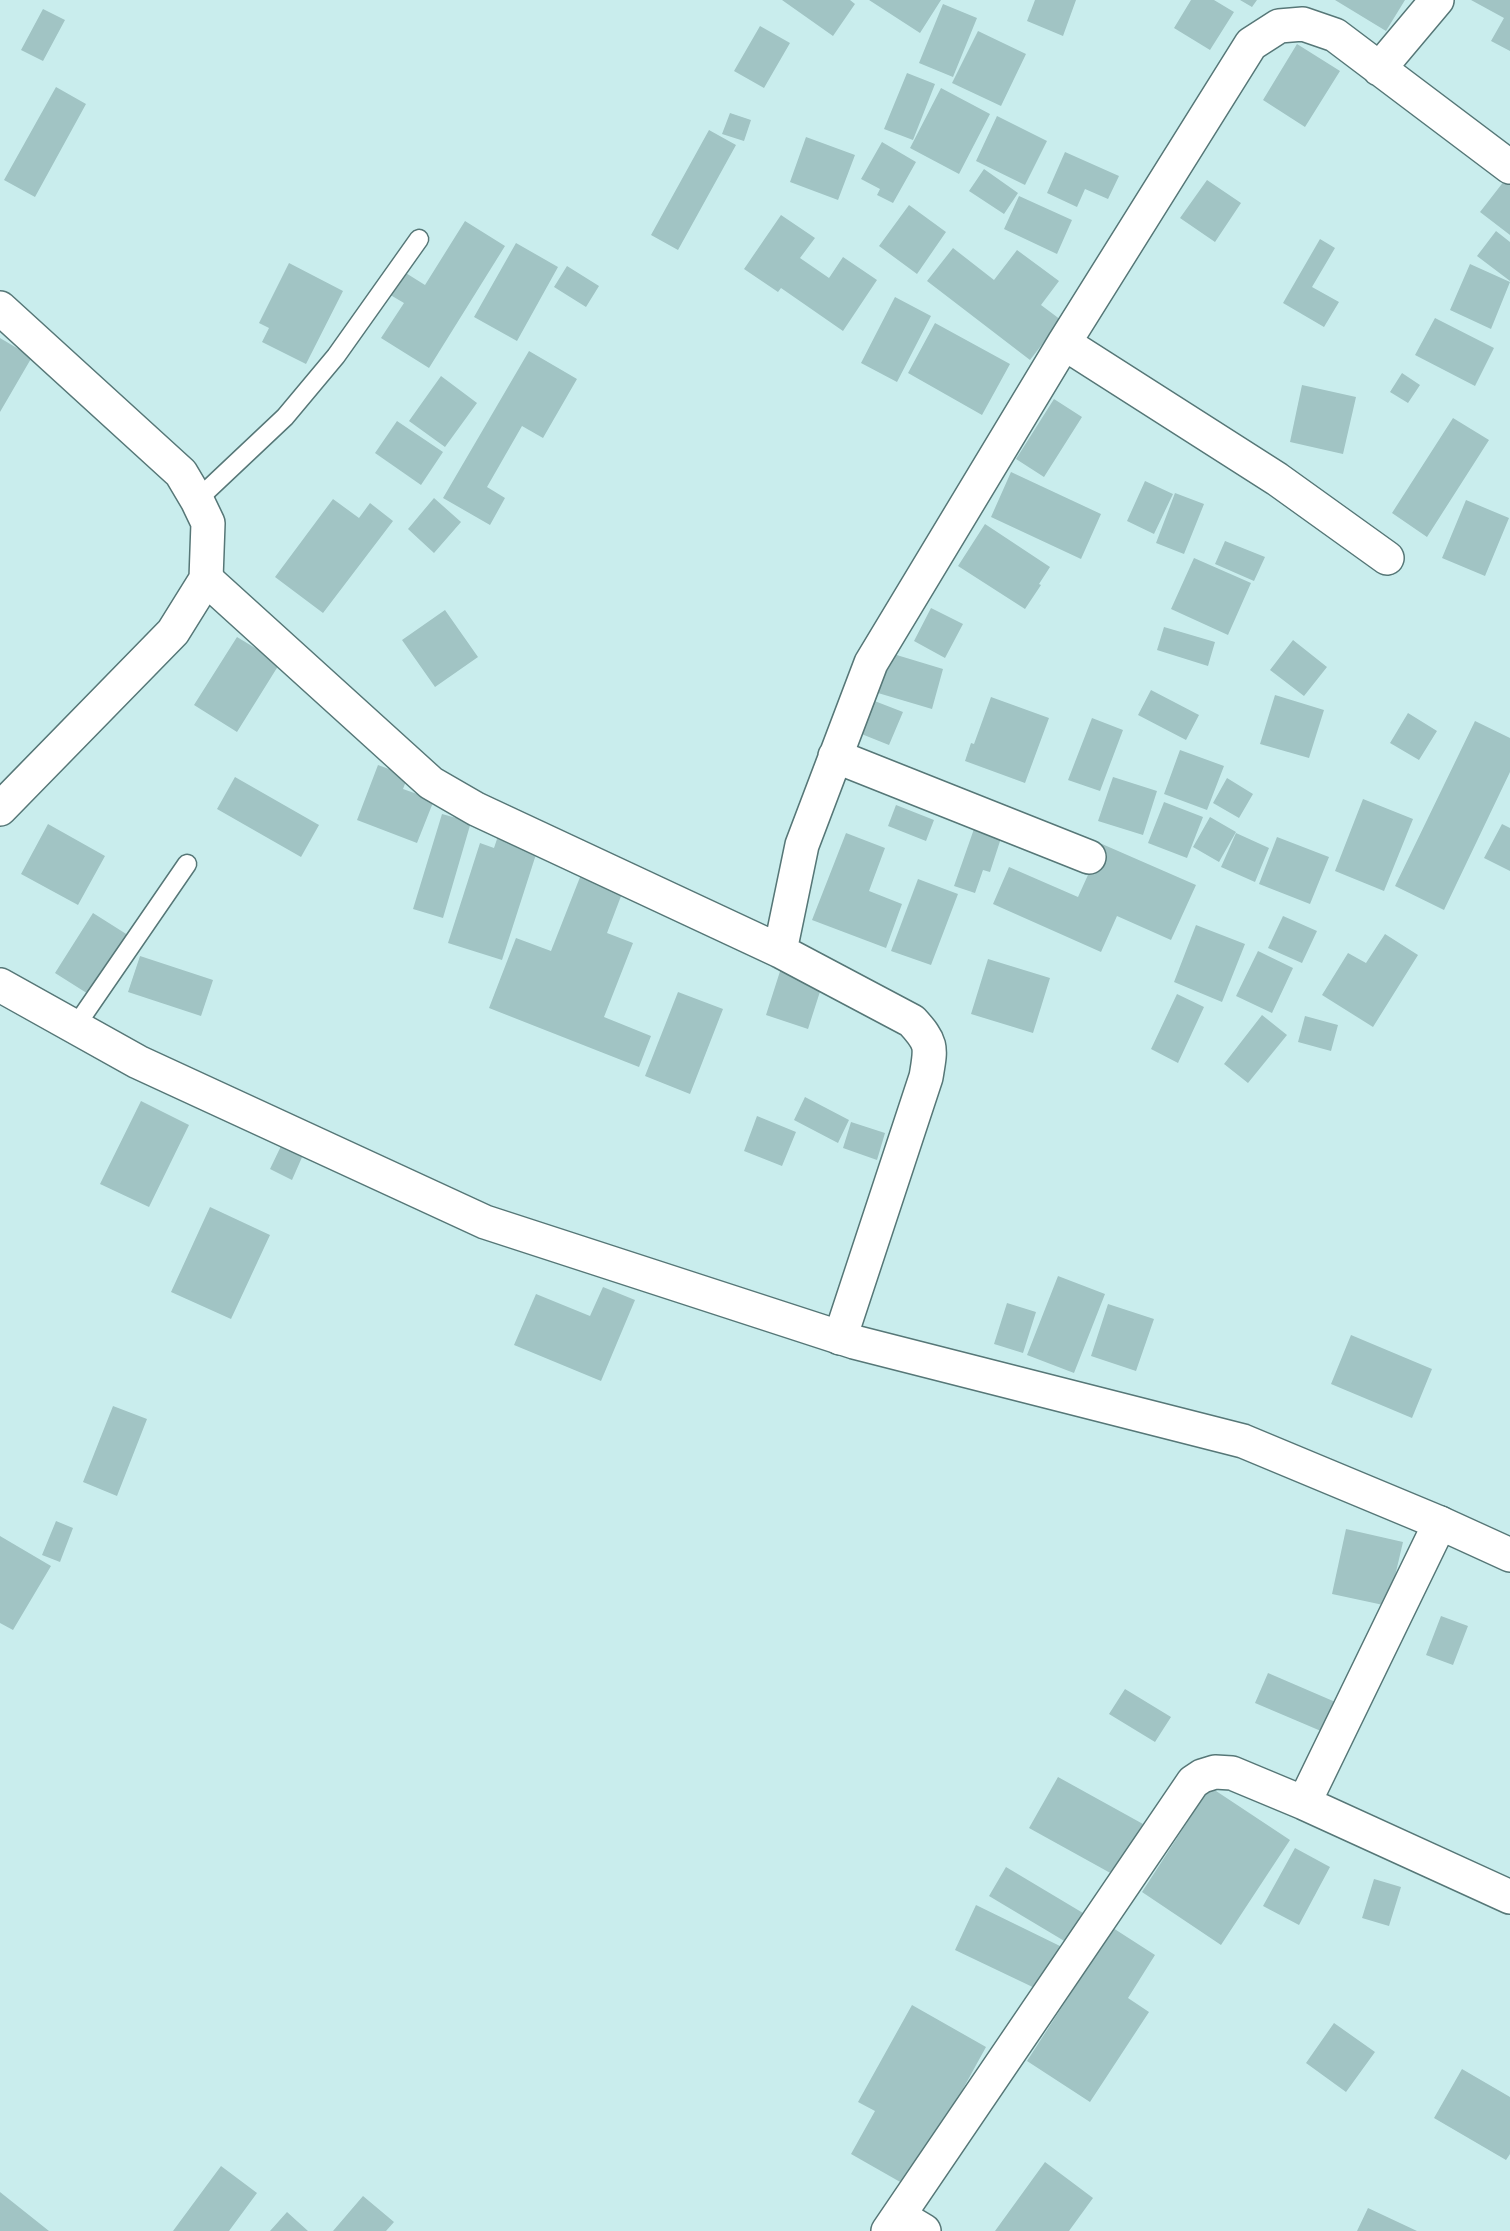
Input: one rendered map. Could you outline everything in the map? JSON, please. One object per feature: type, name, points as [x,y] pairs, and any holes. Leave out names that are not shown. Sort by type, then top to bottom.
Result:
[{"type":"street","points":[[1379,69],[1437,0]]},
{"type":"street","points":[[780,951],[802,844],[871,663],[1064,343],[1251,44],[1279,26],[1303,24],[1335,35],[1510,167]]},
{"type":"street","points":[[0,308],[181,473],[208,523],[206,579],[173,632],[0,808]]},
{"type":"street","points":[[1064,343],[1277,479],[1387,558]]},
{"type":"street","points":[[206,579],[431,783],[477,809],[780,951],[912,1021],[927,1037],[930,1051],[926,1077],[840,1338]]},
{"type":"street","points":[[836,756],[1089,858]]},
{"type":"street","points":[[0,985],[138,1062],[485,1222],[840,1338],[1244,1441],[1440,1523],[1510,1555]]},
{"type":"street","points":[[1304,1803],[1440,1523]]},
{"type":"street","points":[[904,2226],[1193,1782],[1202,1776],[1215,1772],[1232,1773],[1304,1803],[1510,1897]]},
{"type":"lane","points":[[197,500],[285,417],[336,356],[419,239]]},
{"type":"lane","points":[[75,1027],[188,864]]},
{"type":"building","points":[[782,0],[850,0],[855,4],[833,36]]},
{"type":"building","points":[[869,0],[941,0],[920,33]]},
{"type":"building","points":[[1035,0],[1076,0],[1063,36],[1027,21]]},
{"type":"building","points":[[1191,0],[1214,0],[1234,12],[1210,50],[1174,28]]},
{"type":"building","points":[[1240,0],[1257,0],[1252,7]]},
{"type":"building","points":[[1335,0],[1405,0],[1386,31]]},
{"type":"building","points":[[1471,0],[1510,0],[1510,51],[1491,41],[1504,18]]},
{"type":"building","points":[[943,4],[977,18],[953,77],[919,63]]},
{"type":"building","points":[[43,9],[65,20],[43,61],[21,50]]},
{"type":"building","points":[[760,26],[790,43],[764,88],[734,71]]},
{"type":"building","points":[[978,31],[1026,54],[1001,106],[952,83]]},
{"type":"building","points":[[1297,44],[1340,71],[1305,127],[1263,100]]},
{"type":"building","points":[[907,73],[935,84],[913,140],[884,129]]},
{"type":"building","points":[[56,87],[86,104],[35,197],[4,180]]},
{"type":"building","points":[[941,88],[990,114],[959,174],[910,148]]},
{"type":"building","points":[[730,113],[751,120],[744,141],[722,134]]},
{"type":"building","points":[[997,116],[1047,141],[1025,185],[976,161]]},
{"type":"building","points":[[709,130],[736,145],[678,250],[651,235]]},
{"type":"building","points":[[806,137],[855,155],[838,200],[790,182]]},
{"type":"building","points":[[882,142],[916,162],[893,203],[877,195],[880,189],[861,179]]},
{"type":"building","points":[[1065,152],[1119,176],[1108,199],[1085,189],[1077,207],[1047,193]]},
{"type":"building","points":[[984,169],[1018,193],[1004,214],[969,191]]},
{"type":"building","points":[[1508,176],[1510,178],[1510,235],[1480,212]]},
{"type":"building","points":[[1207,180],[1241,203],[1215,242],[1180,218]]},
{"type":"building","points":[[1019,196],[1072,220],[1057,254],[1004,229]]},
{"type":"building","points":[[909,205],[946,232],[917,274],[879,246]]},
{"type":"building","points":[[781,215],[815,238],[800,258],[829,278],[843,257],[877,280],[843,331],[781,288],[778,292],[744,269]]},
{"type":"building","points":[[465,221],[505,246],[429,368],[381,338],[404,303],[387,293],[401,270],[425,285]]},
{"type":"building","points":[[1496,231],[1510,242],[1510,281],[1477,256]]},
{"type":"building","points":[[1320,239],[1335,248],[1312,287],[1339,302],[1324,327],[1283,303]]},
{"type":"building","points":[[516,243],[558,267],[517,341],[474,317]]},
{"type":"building","points":[[953,248],[994,280],[1017,250],[1059,281],[1041,305],[1061,320],[1030,360],[927,281]]},
{"type":"building","points":[[289,263],[343,291],[306,364],[262,342],[269,328],[259,323]]},
{"type":"building","points":[[1470,264],[1510,282],[1491,329],[1450,310]]},
{"type":"building","points":[[567,266],[599,286],[586,307],[554,287]]},
{"type":"building","points":[[895,297],[931,316],[897,382],[861,363]]},
{"type":"building","points":[[1435,318],[1494,348],[1475,386],[1415,355]]},
{"type":"building","points":[[935,323],[1010,364],[982,415],[908,373]]},
{"type":"building","points":[[0,338],[32,357],[0,412]]},
{"type":"building","points":[[529,351],[577,379],[543,438],[522,426],[487,487],[505,498],[490,525],[443,498]]},
{"type":"building","points":[[1402,373],[1420,385],[1408,403],[1390,392]]},
{"type":"building","points":[[441,376],[477,403],[445,447],[409,421]]},
{"type":"building","points":[[1302,385],[1356,397],[1343,454],[1290,442]]},
{"type":"building","points":[[1054,399],[1082,417],[1044,477],[1016,459]]},
{"type":"building","points":[[1453,418],[1489,440],[1427,537],[1392,513]]},
{"type":"building","points":[[397,421],[443,452],[421,485],[375,453]]},
{"type":"building","points":[[1011,472],[1101,514],[1081,559],[991,517]]},
{"type":"building","points":[[1145,481],[1173,494],[1154,534],[1127,521]]},
{"type":"building","points":[[1175,493],[1204,504],[1184,554],[1156,543]]},
{"type":"building","points":[[434,498],[461,522],[434,553],[408,529]]},
{"type":"building","points":[[333,499],[359,518],[370,503],[393,521],[323,613],[275,577]]},
{"type":"building","points":[[1466,500],[1509,518],[1485,576],[1442,558]]},
{"type":"building","points":[[985,524],[1050,567],[1025,609],[958,566]]},
{"type":"building","points":[[1225,541],[1265,557],[1254,581],[1215,564]]},
{"type":"building","points":[[1194,558],[1251,583],[1228,635],[1171,609]]},
{"type":"building","points":[[931,608],[963,624],[945,658],[914,641]]},
{"type":"building","points":[[445,610],[478,657],[435,687],[402,640]]},
{"type":"building","points":[[1164,627],[1215,642],[1208,666],[1157,650]]},
{"type":"building","points":[[237,637],[280,663],[237,732],[194,705]]},
{"type":"building","points":[[1293,640],[1327,667],[1304,696],[1270,670]]},
{"type":"building","points":[[890,653],[943,669],[932,709],[878,693]]},
{"type":"building","points":[[1151,690],[1199,715],[1186,740],[1138,715]]},
{"type":"building","points":[[1275,695],[1324,710],[1309,758],[1260,744]]},
{"type":"building","points":[[991,697],[1049,718],[1025,783],[965,761],[971,743],[974,744]]},
{"type":"building","points":[[872,700],[903,712],[889,745],[859,733]]},
{"type":"building","points":[[1408,713],[1437,731],[1419,760],[1390,743]]},
{"type":"building","points":[[1092,718],[1123,730],[1100,791],[1068,780]]},
{"type":"building","points":[[1475,721],[1510,738],[1510,772],[1444,910],[1395,886]]},
{"type":"building","points":[[1180,750],[1224,766],[1207,810],[1164,794]]},
{"type":"building","points":[[378,765],[408,776],[403,789],[434,800],[417,843],[357,820]]},
{"type":"building","points":[[235,777],[319,825],[301,857],[217,809]]},
{"type":"building","points":[[1113,777],[1157,791],[1143,835],[1098,821]]},
{"type":"building","points":[[1227,778],[1253,794],[1239,818],[1213,803]]},
{"type":"building","points":[[1363,799],[1413,819],[1384,891],[1335,871]]},
{"type":"building","points":[[1164,802],[1203,817],[1187,858],[1148,843]]},
{"type":"building","points":[[896,805],[934,820],[926,841],[888,826]]},
{"type":"building","points":[[442,814],[471,822],[443,918],[413,909]]},
{"type":"building","points":[[1210,817],[1236,832],[1219,862],[1193,847]]},
{"type":"building","points":[[48,824],[105,856],[78,905],[21,874]]},
{"type":"building","points":[[1502,824],[1510,828],[1510,871],[1484,858]]},
{"type":"building","points":[[975,826],[1002,835],[990,872],[983,870],[975,893],[954,886]]},
{"type":"building","points":[[500,830],[540,842],[502,960],[448,943],[480,843],[494,848]]},
{"type":"building","points":[[846,833],[885,848],[869,891],[902,904],[886,948],[812,920]]},
{"type":"building","points":[[1236,833],[1269,848],[1255,882],[1221,867]]},
{"type":"building","points":[[1277,837],[1329,857],[1310,904],[1259,884]]},
{"type":"building","points":[[1102,844],[1196,885],[1171,940],[1117,916],[1101,952],[993,904],[1009,867],[1078,897]]},
{"type":"building","points":[[584,867],[626,883],[607,933],[633,943],[604,1017],[651,1036],[639,1067],[489,1008],[516,938],[551,951]]},
{"type":"building","points":[[918,879],[958,894],[931,965],[891,951]]},
{"type":"building","points":[[93,913],[131,937],[93,997],[55,973]]},
{"type":"building","points":[[1283,916],[1317,931],[1302,963],[1268,948]]},
{"type":"building","points":[[1196,925],[1245,944],[1222,1002],[1174,982]]},
{"type":"building","points":[[1385,934],[1418,955],[1373,1027],[1322,995],[1348,953],[1366,963]]},
{"type":"building","points":[[1258,951],[1293,968],[1272,1013],[1236,996]]},
{"type":"building","points":[[140,956],[213,980],[201,1016],[128,992]]},
{"type":"building","points":[[988,959],[1050,978],[1033,1033],[971,1014]]},
{"type":"building","points":[[783,962],[825,976],[808,1029],[766,1015]]},
{"type":"building","points":[[678,992],[723,1009],[690,1094],[645,1076]]},
{"type":"building","points":[[1177,994],[1204,1007],[1178,1063],[1151,1049]]},
{"type":"building","points":[[1262,1015],[1287,1035],[1248,1083],[1224,1064]]},
{"type":"building","points":[[1305,1016],[1338,1025],[1331,1051],[1298,1042]]},
{"type":"building","points":[[805,1097],[849,1120],[838,1143],[794,1120]]},
{"type":"building","points":[[141,1101],[189,1125],[149,1207],[100,1184]]},
{"type":"building","points":[[757,1116],[796,1132],[782,1166],[744,1151]]},
{"type":"building","points":[[851,1122],[885,1133],[877,1160],[843,1148]]},
{"type":"building","points":[[282,1144],[303,1155],[292,1180],[270,1169]]},
{"type":"building","points":[[210,1207],[270,1235],[231,1319],[171,1292]]},
{"type":"building","points":[[1058,1276],[1105,1294],[1074,1373],[1027,1355]]},
{"type":"building","points":[[603,1287],[635,1300],[601,1381],[514,1345],[536,1294],[590,1316]]},
{"type":"building","points":[[1007,1303],[1036,1312],[1023,1353],[994,1344]]},
{"type":"building","points":[[1108,1304],[1154,1319],[1136,1371],[1091,1356]]},
{"type":"building","points":[[1351,1335],[1432,1369],[1412,1418],[1331,1384]]},
{"type":"building","points":[[113,1406],[147,1419],[117,1496],[83,1482]]},
{"type":"building","points":[[56,1521],[73,1528],[60,1562],[42,1555]]},
{"type":"building","points":[[1346,1529],[1403,1542],[1388,1606],[1332,1594]]},
{"type":"building","points":[[0,1536],[51,1566],[13,1630],[0,1623]]},
{"type":"building","points":[[1441,1616],[1468,1626],[1453,1665],[1426,1655]]},
{"type":"building","points":[[1268,1673],[1340,1704],[1328,1734],[1255,1703]]},
{"type":"building","points":[[1125,1689],[1171,1717],[1155,1742],[1109,1714]]},
{"type":"building","points":[[1058,1777],[1143,1824],[1114,1875],[1029,1828]]},
{"type":"building","points":[[1210,1787],[1290,1840],[1221,1945],[1142,1892]]},
{"type":"building","points":[[1295,1848],[1330,1867],[1299,1925],[1263,1906]]},
{"type":"building","points":[[1006,1867],[1083,1913],[1066,1942],[989,1896]]},
{"type":"building","points":[[1374,1879],[1401,1887],[1389,1926],[1362,1918]]},
{"type":"building","points":[[976,1905],[1062,1947],[1041,1991],[955,1950]]},
{"type":"building","points":[[1113,1928],[1155,1955],[1128,1998],[1149,2012],[1090,2102],[1027,2061]]},
{"type":"building","points":[[912,2005],[986,2047],[909,2187],[851,2154],[875,2111],[858,2102]]},
{"type":"building","points":[[1334,2023],[1375,2052],[1346,2092],[1306,2063]]},
{"type":"building","points":[[1462,2069],[1510,2097],[1510,2154],[1506,2160],[1434,2118]]},
{"type":"building","points":[[1045,2162],[1093,2198],[1069,2231],[995,2231]]},
{"type":"building","points":[[221,2166],[257,2193],[229,2231],[173,2231]]},
{"type":"building","points":[[0,2192],[49,2231],[0,2231]]},
{"type":"building","points":[[363,2196],[394,2222],[386,2231],[333,2231]]},
{"type":"building","points":[[1368,2208],[1417,2231],[1357,2231]]},
{"type":"building","points":[[287,2212],[308,2231],[270,2231]]}]
